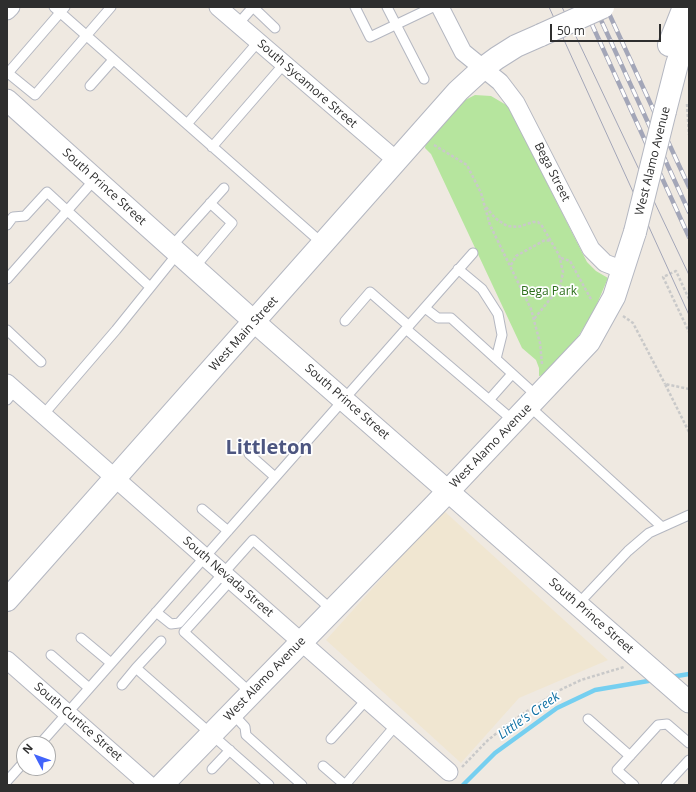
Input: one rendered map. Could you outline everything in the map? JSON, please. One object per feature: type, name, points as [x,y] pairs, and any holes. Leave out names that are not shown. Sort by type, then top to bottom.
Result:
[{"type":"main road","name":"West Main Street","points":[[7,600],[255,322],[458,91],[482,69],[516,46],[603,7]]},
{"type":"main road","points":[[677,64],[669,52],[668,47],[684,7]]},
{"type":"main road","name":"West Alamo Avenue","points":[[162,785],[449,491],[586,345],[597,330],[614,297],[636,232],[677,64],[689,30]]},
{"type":"street","points":[[7,11],[11,7]]},
{"type":"street","name":"South Sycamore Street","points":[[218,7],[396,160]]},
{"type":"street","name":"Bega Street","points":[[440,7],[463,52],[504,87],[516,103],[591,249],[604,263],[623,270]]},
{"type":"street","name":"South Prince Street","points":[[7,100],[255,322],[689,702]]},
{"type":"street","name":"South Nevada Street","points":[[10,391],[43,415],[396,726],[454,771]]},
{"type":"street","name":"South Curtice Street","points":[[7,660],[149,785]]},
{"type":"lane","points":[[112,7],[86,36],[35,95],[8,72],[60,9],[86,36],[323,244]]},
{"type":"lane","points":[[238,24],[252,7],[275,28]]},
{"type":"lane","points":[[355,7],[370,37],[433,7]]},
{"type":"lane","points":[[387,7],[424,79]]},
{"type":"lane","points":[[187,124],[258,42]]},
{"type":"lane","points":[[90,86],[113,60]]},
{"type":"lane","points":[[212,147],[284,64]]},
{"type":"lane","points":[[7,279],[95,179]]},
{"type":"lane","points":[[43,415],[116,330],[150,287],[210,203],[224,188]]},
{"type":"lane","points":[[7,224],[13,217],[25,216],[47,192],[150,287]]},
{"type":"lane","points":[[194,268],[232,223],[210,203]]},
{"type":"lane","points":[[47,736],[473,253]]},
{"type":"lane","points":[[458,269],[482,289],[498,314],[502,335],[496,359]]},
{"type":"lane","points":[[345,321],[370,292],[489,400],[527,408]]},
{"type":"lane","points":[[425,308],[438,318],[451,318],[496,359],[512,374],[527,408],[662,527]]},
{"type":"lane","points":[[7,330],[41,362]]},
{"type":"lane","points":[[489,400],[512,374]]},
{"type":"lane","points":[[249,454],[275,477]]},
{"type":"lane","points":[[202,509],[228,531]]},
{"type":"lane","points":[[578,604],[628,551],[649,533],[689,515]]},
{"type":"lane","points":[[251,693],[184,632],[253,540],[332,610]]},
{"type":"lane","points":[[156,612],[171,624],[179,622],[227,576]]},
{"type":"lane","points":[[81,638],[111,663]]},
{"type":"lane","points":[[122,685],[161,641]]},
{"type":"lane","points":[[51,655],[89,688]]},
{"type":"lane","points":[[136,668],[269,785]]},
{"type":"lane","points":[[331,739],[367,699]]},
{"type":"lane","points":[[232,714],[245,727],[246,735],[302,785]]},
{"type":"lane","points":[[588,719],[630,756]]},
{"type":"lane","points":[[634,785],[617,770],[658,725],[667,724],[689,743]]},
{"type":"lane","points":[[323,766],[345,785],[396,726]]},
{"type":"lane","points":[[212,769],[230,750]]},
{"type":"lane","points":[[666,785],[689,760]]},
{"type":"lane","points":[[7,781],[16,771]]},
{"type":"path","points":[[686,100],[689,135]]},
{"type":"path","points":[[429,140],[466,165],[481,193],[490,225],[511,266],[534,319],[540,343],[542,365]]},
{"type":"path","points":[[484,203],[495,218],[507,226],[518,227],[533,222],[538,222],[560,258],[563,272],[560,287],[534,319]]},
{"type":"path","points":[[511,266],[516,256],[545,240],[551,241]]},
{"type":"path","points":[[560,258],[570,261],[593,301]]},
{"type":"path","points":[[689,300],[676,271],[663,277],[689,332]]},
{"type":"path","points":[[619,314],[633,323],[689,432]]},
{"type":"path","points":[[665,384],[689,389]]},
{"type":"path","points":[[454,771],[504,727],[558,691],[581,680],[626,667]]},
{"type":"shaded area","points":[[443,510],[608,660],[519,698],[461,763],[326,640]]},
{"type":"green space","name":"Bega Park","points":[[475,95],[491,96],[508,106],[587,262],[596,271],[608,278],[594,311],[576,340],[544,375],[539,376],[539,368],[536,360],[522,348],[431,154],[425,148],[426,141],[461,102]]},
{"type":"waterway","name":"Little's Creek","points":[[671,677],[689,674]]},
{"type":"waterway","name":"Little's Creek","points":[[463,785],[495,753],[557,708],[595,690],[654,680]]},
{"type":"tram line","points":[[549,7],[689,315]]},
{"type":"tram line","points":[[562,7],[689,275]]},
{"type":"railway","points":[[584,7],[689,237]]},
{"type":"railway","points":[[595,7],[689,212]]},
{"type":"railway","points":[[606,7],[689,187]]},
{"type":"district","name":"Littleton","points":[[269,448]]}]
